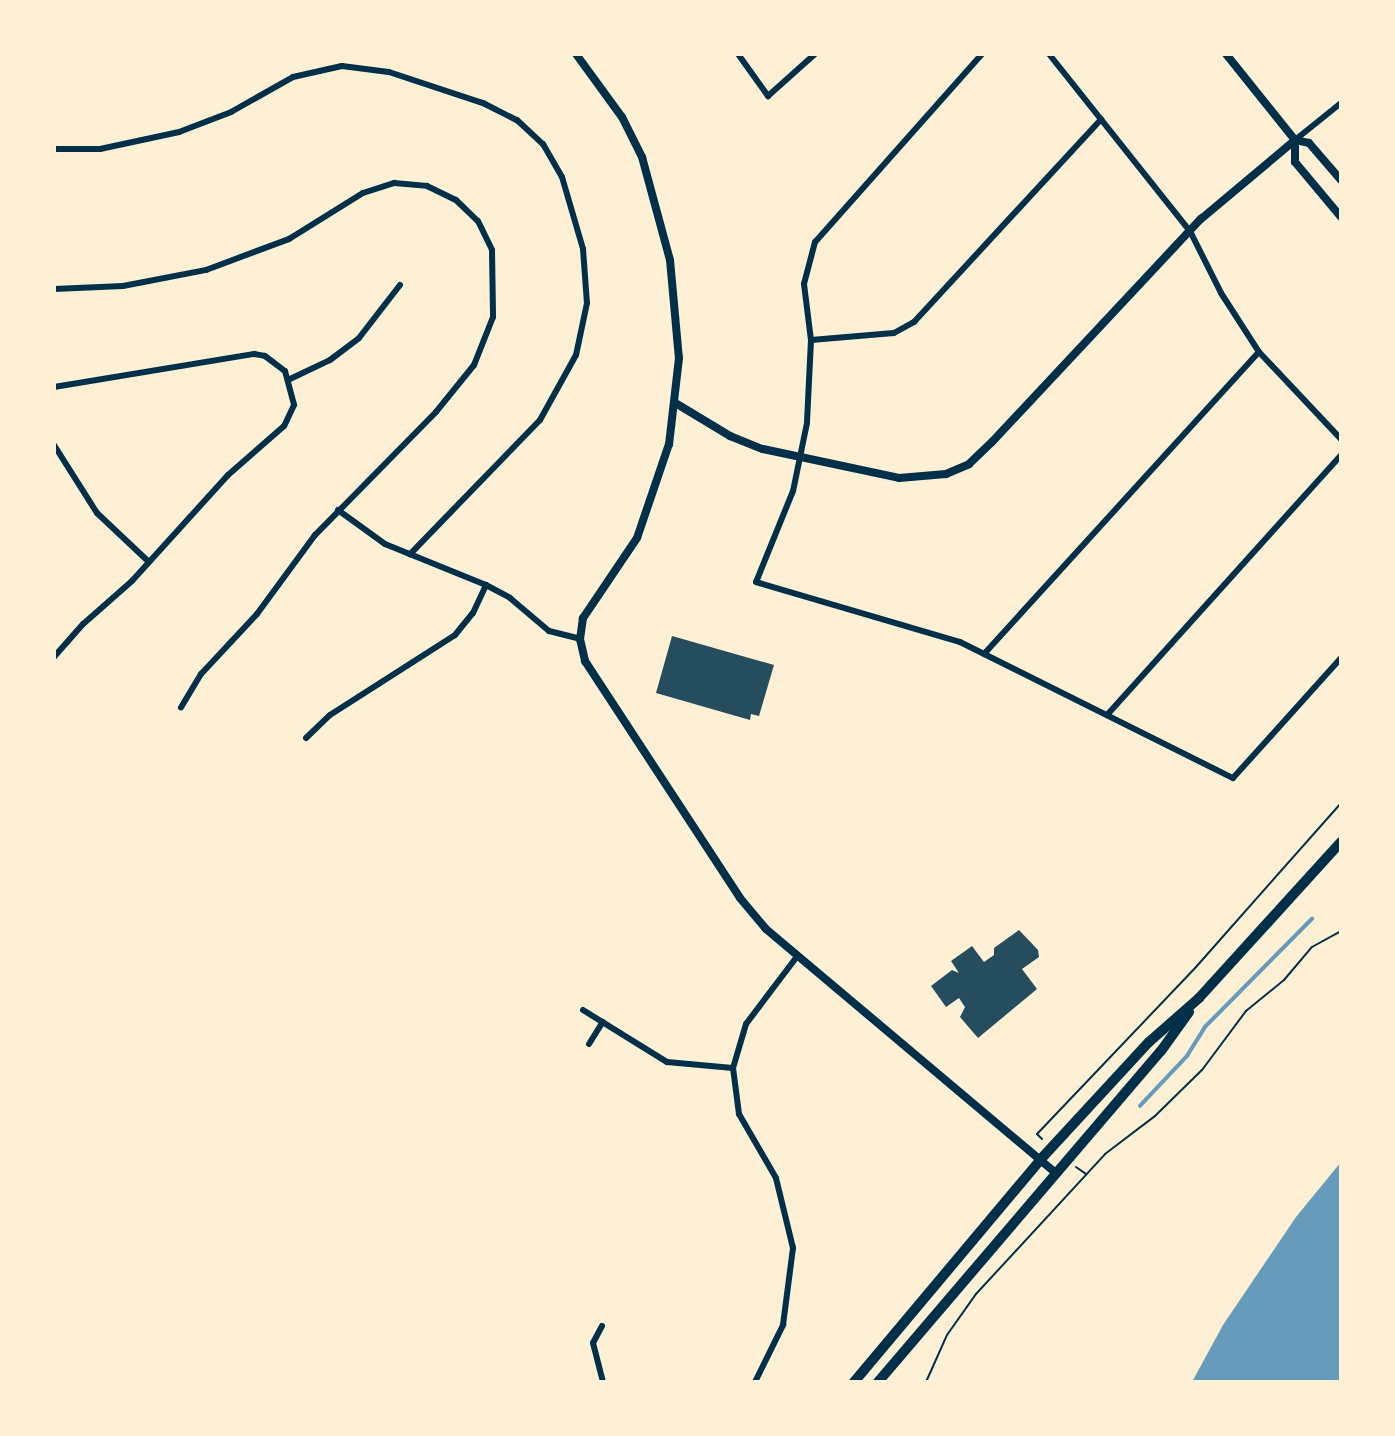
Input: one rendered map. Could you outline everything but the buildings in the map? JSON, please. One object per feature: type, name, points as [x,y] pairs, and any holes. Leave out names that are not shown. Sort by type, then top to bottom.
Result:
[{"type":"highway","points":[[855,1382],[1040,1160],[1149,1042],[1199,998],[1341,842]]},
{"type":"highway","points":[[878,1382],[1161,1051],[1199,998]]},
{"type":"street","points":[[576,54],[633,136],[658,212],[677,311],[677,404],[646,518],[627,555],[587,608],[580,639],[590,673],[740,898],[796,958],[1056,1173]]},
{"type":"street","points":[[738,54],[768,96],[815,54]]},
{"type":"street","points":[[982,54],[815,243],[804,284],[811,340],[811,393],[801,457],[781,525],[756,582],[929,631],[984,654],[1233,778],[1341,658]]},
{"type":"street","points":[[1049,54],[1190,231],[1221,293],[1259,352],[1341,439]]},
{"type":"street","points":[[1226,54],[1295,140],[1296,162],[1341,217]]},
{"type":"street","points":[[54,149],[100,149],[179,132],[231,112],[293,77],[342,66],[389,72],[483,103],[517,120],[543,144],[562,177],[583,249],[587,303],[576,355],[540,420],[410,554]]},
{"type":"street","points":[[677,404],[746,444],[801,457],[919,479],[946,474],[969,464],[1190,231],[1341,103]]},
{"type":"street","points":[[811,340],[894,333],[914,322],[1101,119]]},
{"type":"street","points":[[1295,140],[1309,143],[1341,180]]},
{"type":"street","points":[[54,289],[132,285],[206,270],[289,239],[363,193],[394,183],[426,186],[468,209],[486,235],[495,267],[493,317],[483,349],[450,396],[338,510],[257,614],[201,674],[181,706]]},
{"type":"street","points":[[290,379],[359,338],[400,285]]},
{"type":"street","points":[[984,654],[1259,352]]},
{"type":"street","points":[[54,387],[254,354],[275,362],[290,379],[294,405],[284,426],[228,475],[149,562],[54,657]]},
{"type":"street","points":[[54,445],[97,513],[149,562]]},
{"type":"street","points":[[1107,715],[1341,456]]},
{"type":"street","points":[[338,510],[374,539],[486,585],[510,598],[549,631],[580,639]]},
{"type":"street","points":[[306,738],[330,715],[455,635],[473,613],[486,585]]},
{"type":"street","points":[[755,1382],[783,1325],[793,1248],[776,1178],[739,1114],[733,1068],[746,1024],[796,958]]},
{"type":"street","points":[[583,1010],[667,1062],[733,1068]]},
{"type":"street","points":[[589,1044],[603,1022]]},
{"type":"street","points":[[602,1325],[593,1343],[603,1382]]},
{"type":"path","points":[[1037,1134],[1196,967],[1341,803]]},
{"type":"path","points":[[926,1382],[947,1335],[975,1294],[1086,1175],[1195,1076],[1246,1011],[1284,980],[1312,947],[1341,931]]},
{"type":"path","points":[[1074,1165],[1086,1175]]},
{"type":"water","points":[[1341,1162],[1341,1382],[1192,1382],[1223,1325],[1296,1217]]},
{"type":"waterway","points":[[1140,1106],[1187,1056],[1205,1027],[1312,919]]}]
